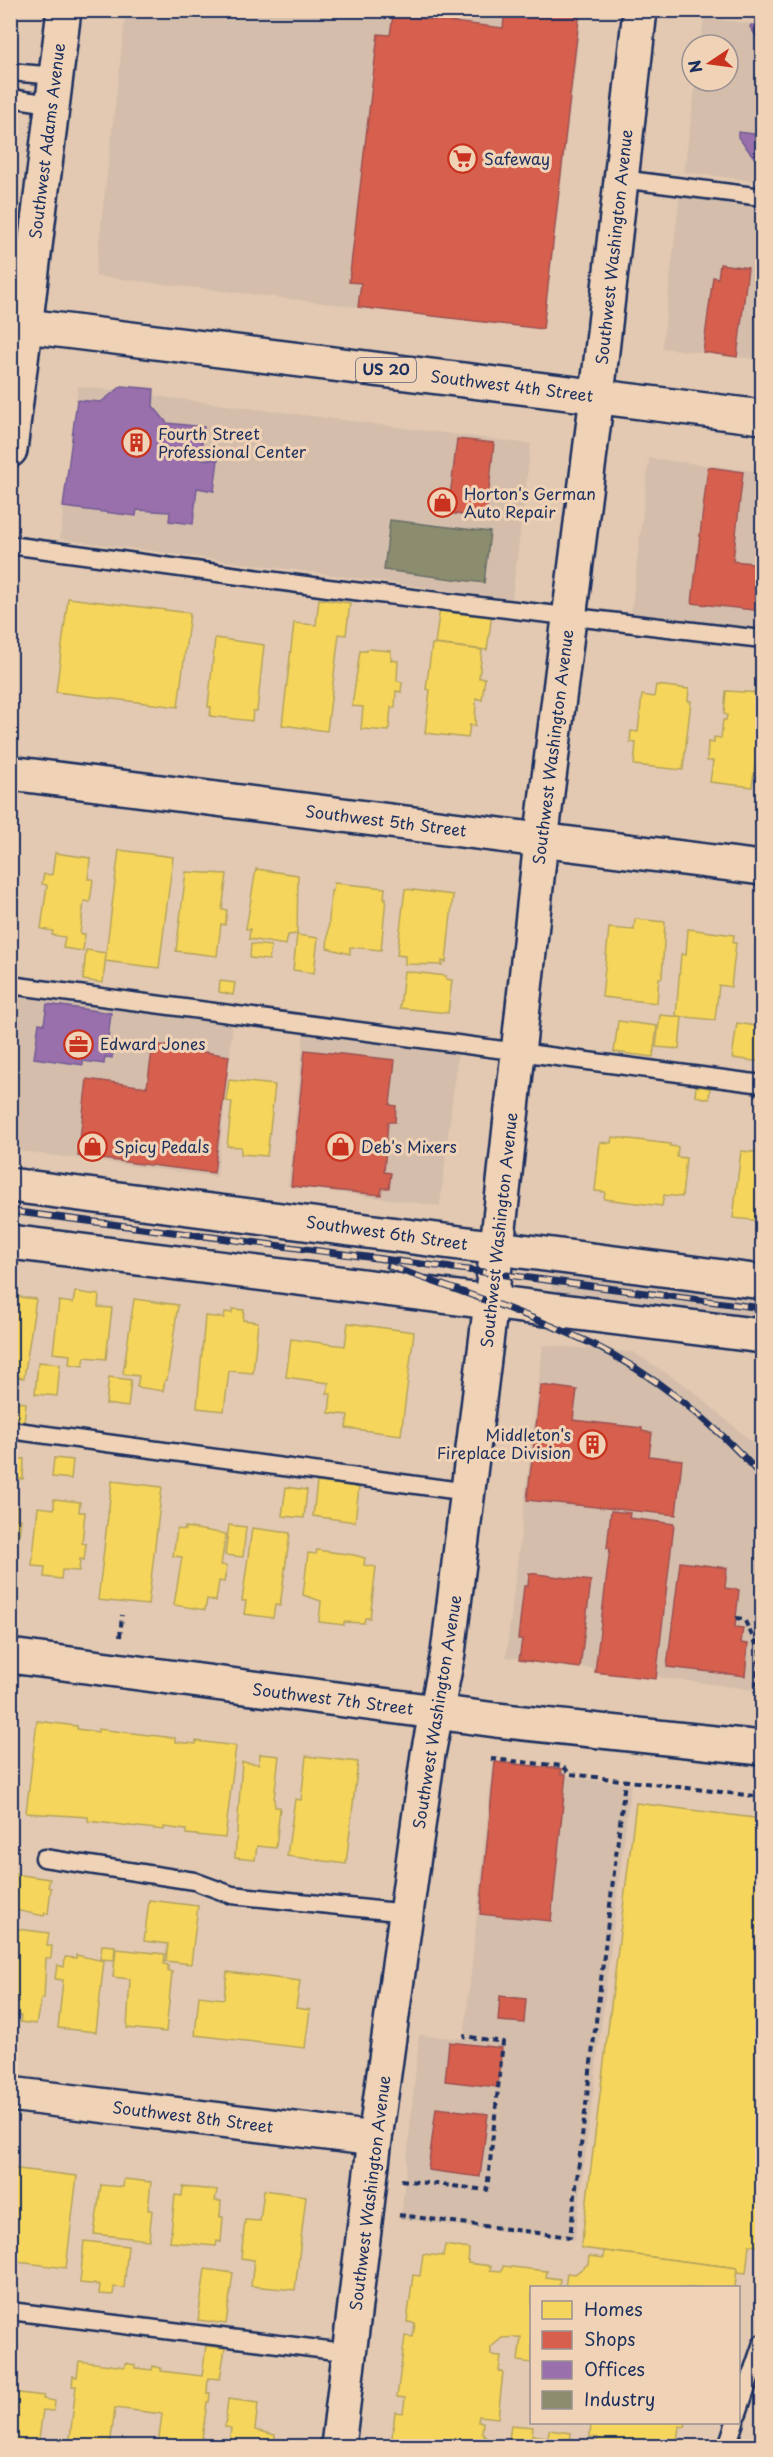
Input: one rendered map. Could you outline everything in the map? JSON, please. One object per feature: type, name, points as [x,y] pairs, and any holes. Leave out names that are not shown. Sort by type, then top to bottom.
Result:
[{"type":"main road","name":"Southwest Adams Avenue","points":[[10,450],[18,325],[64,10]]},
{"type":"main road","name":"Southwest Washington Avenue","points":[[338,2446],[352,2353],[375,2139],[428,1754],[448,1653],[468,1492],[541,841],[597,396],[640,10]]},
{"type":"main road","name":"Southwest 4th Street","points":[[18,325],[762,417]]},
{"type":"main road","name":"Southwest 5th Street","points":[[10,773],[762,868]]},
{"type":"main road","name":"Southwest 6th Street","points":[[10,1185],[762,1282]]},
{"type":"main road","points":[[10,1242],[762,1336]]},
{"type":"main road","name":"Southwest 7th Street","points":[[10,1656],[437,1712],[762,1748]]},
{"type":"main road","name":"Southwest 8th Street","points":[[10,2094],[375,2139]]},
{"type":"lane","points":[[10,72],[54,90]]},
{"type":"lane","points":[[10,99],[54,90]]},
{"type":"lane","points":[[621,179],[762,197]]},
{"type":"lane","points":[[10,544],[328,588],[762,639]]},
{"type":"lane","points":[[10,986],[762,1084]]},
{"type":"lane","points":[[10,1430],[468,1492]]},
{"type":"lane","points":[[44,1858],[194,1881],[232,1895],[407,1914]]},
{"type":"lane","points":[[10,2311],[352,2353]]},
{"type":"lane","points":[[740,2407],[762,2343]]},
{"type":"lane","points":[[727,2446],[734,2424]]},
{"type":"path","points":[[736,1618],[744,1619],[760,1652],[755,1693]]},
{"type":"path","points":[[755,1643],[762,1638]]},
{"type":"path","points":[[491,1759],[563,1766],[570,1774],[762,1797]]},
{"type":"path","points":[[396,2215],[570,2237],[625,1781]]},
{"type":"path","points":[[399,2180],[487,2190],[503,2042],[463,2036]]},
{"type":"shaded area","points":[[126,11],[582,11],[544,329],[95,276]]},
{"type":"shaded area","points":[[704,18],[762,25],[762,182],[684,172],[694,93],[740,93],[740,33],[702,33]]},
{"type":"shaded area","points":[[680,192],[762,203],[762,360],[662,348]]},
{"type":"shaded area","points":[[78,386],[531,444],[512,599],[60,539]]},
{"type":"shaded area","points":[[649,458],[762,472],[762,629],[631,614]]},
{"type":"shaded area","points":[[11,996],[233,1024],[217,1177],[11,1150]]},
{"type":"shaded area","points":[[304,1033],[458,1052],[440,1206],[288,1186]]},
{"type":"shaded area","points":[[555,1267],[762,1294],[762,1320],[551,1293]]},
{"type":"shaded area","points":[[543,1345],[633,1352],[688,1387],[752,1442],[762,1379],[762,1691],[506,1657]]},
{"type":"shaded area","points":[[493,1761],[562,1768],[569,1777],[631,1784],[575,2240],[401,2219],[419,2035],[464,2039]]},
{"type":"building: Homes","points":[[68,598],[190,613],[178,707],[56,692]]},
{"type":"building: Homes","points":[[319,599],[350,603],[346,635],[339,634],[327,731],[282,725],[294,623],[316,625]]},
{"type":"building: Homes","points":[[440,607],[492,614],[487,650],[435,644]]},
{"type":"building: Homes","points":[[215,638],[264,645],[257,711],[253,711],[252,721],[210,716],[211,707],[208,707]]},
{"type":"building: Homes","points":[[432,644],[482,650],[479,678],[485,678],[482,700],[476,698],[475,726],[470,725],[468,738],[425,733],[430,690],[426,689]]},
{"type":"building: Homes","points":[[367,649],[391,651],[391,660],[398,661],[397,681],[402,682],[401,692],[396,691],[395,708],[391,707],[389,731],[361,729],[363,707],[352,706],[360,651],[367,651]]},
{"type":"building: Homes","points":[[656,685],[689,689],[688,701],[691,701],[683,770],[634,765],[636,743],[630,742],[631,731],[638,732],[642,695],[654,697]]},
{"type":"building: Homes","points":[[726,691],[762,693],[762,751],[757,750],[752,787],[710,782],[713,761],[707,761],[708,742],[714,743],[714,737],[721,738],[723,720],[726,720],[727,715],[724,714]]},
{"type":"building: Homes","points":[[119,850],[173,857],[159,968],[105,961]]},
{"type":"building: Homes","points":[[55,853],[90,858],[88,879],[93,879],[90,902],[84,901],[80,934],[85,934],[83,951],[63,948],[65,937],[52,935],[53,931],[41,929],[47,885],[42,884],[44,874],[52,875]]},
{"type":"building: Homes","points":[[256,869],[298,875],[297,934],[288,935],[286,945],[249,939],[250,929],[246,929]]},
{"type":"building: Homes","points":[[186,872],[227,874],[222,910],[227,910],[225,925],[221,924],[217,956],[176,951]]},
{"type":"building: Homes","points":[[334,883],[385,888],[381,950],[350,947],[350,954],[327,948],[331,891],[333,891]]},
{"type":"building: Homes","points":[[405,889],[453,895],[446,962],[442,961],[442,965],[405,964],[405,956],[397,955]]},
{"type":"building: Homes","points":[[635,919],[665,922],[662,978],[659,978],[657,1003],[602,997],[609,928],[634,930]]},
{"type":"building: Homes","points":[[688,929],[734,935],[733,943],[736,943],[731,987],[719,985],[715,1020],[676,1016],[681,954],[686,955]]},
{"type":"building: Homes","points":[[297,935],[318,938],[314,973],[293,970]]},
{"type":"building: Homes","points":[[251,944],[271,946],[269,960],[250,958]]},
{"type":"building: Homes","points":[[86,950],[106,953],[103,983],[83,980]]},
{"type":"building: Homes","points":[[404,971],[446,976],[446,979],[452,980],[448,1013],[400,1008]]},
{"type":"building: Homes","points":[[220,981],[235,983],[233,995],[219,992]]},
{"type":"building: Homes","points":[[660,1015],[682,1017],[679,1049],[656,1047]]},
{"type":"building: Homes","points":[[618,1021],[657,1026],[653,1057],[614,1052]]},
{"type":"building: Homes","points":[[737,1023],[762,1027],[762,1062],[732,1058]]},
{"type":"building: Homes","points":[[229,1080],[275,1085],[267,1156],[241,1154],[241,1147],[227,1146],[232,1102],[226,1101]]},
{"type":"building: Homes","points":[[696,1086],[710,1088],[709,1099],[695,1096]]},
{"type":"building: Homes","points":[[612,1137],[678,1147],[677,1157],[686,1158],[682,1197],[664,1195],[662,1206],[604,1199],[605,1192],[595,1191],[600,1142],[611,1143]]},
{"type":"building: Homes","points":[[741,1151],[762,1153],[762,1221],[733,1218]]},
{"type":"building: Homes","points":[[75,1292],[99,1295],[98,1307],[112,1308],[106,1359],[85,1357],[83,1366],[69,1364],[70,1355],[53,1353],[59,1301],[73,1303]]},
{"type":"building: Homes","points":[[10,1296],[36,1299],[24,1378],[10,1376]]},
{"type":"building: Homes","points":[[134,1299],[178,1305],[167,1380],[165,1380],[163,1391],[137,1387],[139,1376],[123,1374]]},
{"type":"building: Homes","points":[[232,1309],[244,1310],[243,1320],[258,1322],[253,1373],[229,1371],[224,1411],[197,1408],[205,1316],[224,1318],[225,1312],[232,1313]]},
{"type":"building: Homes","points":[[348,1323],[414,1332],[401,1435],[346,1428],[348,1415],[329,1413],[331,1394],[327,1394],[329,1383],[286,1377],[291,1339],[345,1346]]},
{"type":"building: Homes","points":[[38,1362],[60,1364],[57,1396],[35,1394]]},
{"type":"building: Homes","points":[[109,1377],[131,1380],[128,1407],[106,1404]]},
{"type":"building: Homes","points":[[10,1401],[26,1403],[24,1423],[10,1422]]},
{"type":"building: Homes","points":[[10,1458],[24,1459],[23,1479],[10,1479]]},
{"type":"building: Homes","points":[[54,1458],[73,1460],[71,1479],[52,1477]]},
{"type":"building: Homes","points":[[112,1481],[162,1487],[148,1605],[98,1600]]},
{"type":"building: Homes","points":[[317,1482],[359,1487],[355,1522],[313,1516]]},
{"type":"building: Homes","points":[[286,1487],[307,1490],[304,1518],[282,1516]]},
{"type":"building: Homes","points":[[54,1499],[80,1502],[79,1512],[85,1512],[82,1543],[86,1544],[84,1560],[80,1559],[79,1571],[62,1570],[61,1579],[44,1577],[45,1567],[32,1566],[38,1507],[54,1509]]},
{"type":"building: Homes","points":[[10,1506],[17,1507],[16,1519],[21,1519],[19,1538],[13,1538],[11,1561]]},
{"type":"building: Homes","points":[[229,1525],[246,1527],[243,1557],[225,1555]]},
{"type":"building: Homes","points":[[185,1527],[226,1534],[221,1565],[227,1566],[224,1582],[219,1581],[216,1601],[207,1599],[205,1610],[174,1605],[182,1557],[173,1556],[177,1529],[185,1530]]},
{"type":"building: Homes","points":[[252,1528],[290,1533],[280,1606],[275,1605],[273,1618],[244,1614],[246,1601],[242,1601]]},
{"type":"building: Homes","points":[[317,1550],[365,1558],[364,1565],[376,1567],[370,1618],[365,1618],[364,1623],[344,1622],[344,1625],[319,1622],[321,1601],[303,1595],[308,1553],[316,1554]]},
{"type":"building: Homes","points":[[37,1721],[77,1726],[77,1729],[98,1732],[98,1729],[175,1738],[175,1742],[196,1744],[196,1741],[236,1746],[225,1838],[186,1834],[186,1830],[164,1827],[164,1830],[88,1821],[88,1817],[26,1813]]},
{"type":"building: Homes","points":[[260,1754],[279,1756],[274,1799],[275,1807],[280,1807],[276,1848],[257,1846],[255,1860],[235,1858],[242,1762],[259,1764]]},
{"type":"building: Homes","points":[[306,1756],[358,1762],[346,1864],[287,1856],[295,1799],[301,1800]]},
{"type":"building: Homes","points":[[636,1803],[762,1819],[762,2247],[749,2245],[746,2273],[737,2272],[737,2268],[581,2248]]},
{"type":"building: Homes","points":[[14,1874],[50,1879],[48,1914],[45,1913],[44,1916],[10,1909]]},
{"type":"building: Homes","points":[[149,1900],[198,1906],[191,1964],[166,1961],[168,1944],[144,1941]]},
{"type":"building: Homes","points":[[10,1928],[49,1933],[47,1946],[52,1946],[51,1958],[46,1958],[44,1999],[41,1999],[36,2024],[20,2022],[21,2016],[10,2015]]},
{"type":"building: Homes","points":[[102,1945],[115,1946],[114,1960],[100,1959]]},
{"type":"building: Homes","points":[[116,1949],[165,1954],[164,1964],[168,1965],[168,1971],[172,1972],[166,2032],[127,2028],[130,1979],[113,1977]]},
{"type":"building: Homes","points":[[76,1955],[104,1961],[96,2032],[58,2028],[63,1980],[55,1979],[57,1965],[64,1967],[65,1957],[76,1958]]},
{"type":"building: Homes","points":[[227,1972],[300,1981],[296,2008],[310,2010],[305,2048],[195,2035],[199,1996],[224,1999]]},
{"type":"building: Homes","points":[[10,2168],[77,2176],[66,2268],[10,2261]]},
{"type":"building: Homes","points":[[124,2179],[151,2182],[148,2210],[152,2210],[149,2240],[94,2234],[101,2185],[123,2187]]},
{"type":"building: Homes","points":[[183,2187],[217,2190],[215,2201],[221,2201],[220,2217],[223,2217],[221,2242],[217,2241],[216,2246],[170,2242],[175,2195],[182,2196]]},
{"type":"building: Homes","points":[[264,2190],[306,2196],[295,2290],[251,2286],[254,2260],[241,2258],[245,2220],[260,2221]]},
{"type":"building: Homes","points":[[84,2241],[128,2246],[124,2288],[114,2287],[113,2295],[99,2294],[100,2285],[80,2283]]},
{"type":"building: Homes","points":[[445,2245],[469,2249],[468,2263],[491,2266],[490,2270],[502,2271],[503,2266],[547,2271],[546,2277],[560,2279],[559,2286],[530,2286],[530,2363],[518,2361],[521,2337],[502,2338],[491,2347],[491,2355],[501,2356],[499,2371],[503,2372],[498,2418],[479,2416],[478,2422],[483,2422],[482,2433],[491,2444],[501,2446],[391,2446],[395,2412],[403,2413],[405,2398],[397,2397],[405,2336],[413,2337],[415,2323],[407,2322],[413,2275],[420,2276],[423,2254],[443,2256]]},
{"type":"building: Homes","points":[[604,2251],[737,2268],[735,2286],[565,2286],[567,2273],[575,2274],[588,2264],[589,2256],[604,2258]]},
{"type":"building: Homes","points":[[205,2269],[233,2273],[226,2324],[198,2320]]},
{"type":"building: Homes","points":[[206,2346],[225,2348],[220,2379],[208,2378],[207,2393],[210,2393],[201,2446],[158,2446],[162,2414],[115,2408],[110,2446],[69,2446],[76,2386],[72,2386],[73,2376],[77,2377],[79,2361],[125,2367],[125,2363],[135,2365],[135,2368],[152,2370],[153,2366],[161,2368],[161,2371],[202,2376]]},
{"type":"building: Homes","points":[[11,2392],[44,2396],[43,2399],[55,2401],[54,2411],[43,2410],[38,2446],[10,2446]]},
{"type":"building: Homes","points":[[228,2399],[258,2403],[255,2430],[275,2435],[274,2446],[229,2446],[231,2428],[225,2427]]},
{"type":"building: Homes","points":[[591,2424],[686,2424],[685,2427],[679,2426],[677,2442],[684,2443],[683,2446],[596,2446],[598,2438],[590,2437]]},
{"type":"building: Homes","points":[[511,2425],[533,2427],[532,2435],[548,2437],[549,2430],[571,2433],[570,2446],[508,2446]]},
{"type":"building: Shops","name":"Safeway","points":[[505,10],[580,10],[543,329],[358,307],[361,283],[349,282],[378,34],[390,35],[393,15],[503,28]]},
{"type":"building: Shops","points":[[720,264],[748,268],[737,357],[703,352],[713,277],[718,278]]},
{"type":"building: Shops","points":[[457,439],[494,443],[486,518],[448,513]]},
{"type":"building: Shops","points":[[708,467],[743,472],[733,561],[762,564],[762,611],[692,603]]},
{"type":"building: Shops","points":[[153,1044],[229,1056],[214,1173],[78,1156],[87,1079],[147,1087]]},
{"type":"building: Shops","name":"Deb's Mixers","points":[[305,1050],[395,1060],[390,1105],[396,1106],[395,1122],[388,1122],[384,1172],[391,1173],[389,1188],[382,1188],[381,1195],[291,1186]]},
{"type":"building: Shops","name":"Middleton's Fireplace Division","points":[[541,1385],[577,1390],[573,1420],[642,1428],[642,1431],[652,1433],[649,1456],[682,1460],[676,1515],[527,1500]]},
{"type":"building: Shops","points":[[611,1511],[630,1513],[629,1518],[674,1524],[656,1679],[595,1672],[610,1548],[607,1548]]},
{"type":"building: Shops","points":[[680,1562],[727,1568],[725,1588],[739,1590],[735,1627],[743,1628],[741,1643],[748,1644],[745,1676],[667,1667]]},
{"type":"building: Shops","points":[[529,1573],[591,1581],[580,1668],[519,1660],[522,1639],[518,1639],[524,1586],[528,1586]]},
{"type":"building: Shops","points":[[495,1762],[562,1769],[561,1774],[566,1774],[551,1921],[480,1914]]},
{"type":"building: Shops","points":[[500,1996],[526,1999],[524,2023],[498,2021]]},
{"type":"building: Shops","points":[[449,2042],[502,2048],[497,2087],[445,2081]]},
{"type":"building: Shops","points":[[436,2108],[488,2114],[480,2177],[428,2170]]},
{"type":"building: Offices","points":[[751,25],[762,26],[762,45],[750,27]]},
{"type":"building: Offices","points":[[738,132],[762,135],[762,182],[758,181],[760,165],[738,137]]},
{"type":"building: Offices","name":"Fourth Street Professional Center","points":[[122,386],[154,389],[153,406],[167,423],[204,427],[200,459],[218,460],[214,491],[197,488],[193,524],[169,521],[170,512],[137,510],[136,516],[63,507],[77,400],[101,402]]},
{"type":"building: Offices","points":[[47,1004],[111,1013],[108,1040],[115,1041],[112,1058],[105,1057],[104,1064],[83,1061],[83,1065],[34,1058],[39,1023],[44,1024]]},
{"type":"building: Industry","points":[[390,520],[490,532],[484,583],[384,570]]},
{"type":"railway","points":[[10,1211],[762,1308]]},
{"type":"railway","points":[[389,1266],[541,1321],[614,1355],[660,1385],[704,1419],[762,1477]]},
{"type":"place","name":"Safeway","points":[[463,159]]},
{"type":"place","name":"Fourth Street Professional Center","points":[[137,443]]},
{"type":"place","name":"Horton's German Auto Repair","points":[[443,503]]},
{"type":"place","name":"Edward Jones","points":[[79,1044]]},
{"type":"place","name":"Spicy Pedals","points":[[93,1147]]},
{"type":"place","name":"Deb's Mixers","points":[[340,1147]]},
{"type":"place","name":"Middleton's Fireplace Division","points":[[592,1444]]}]
